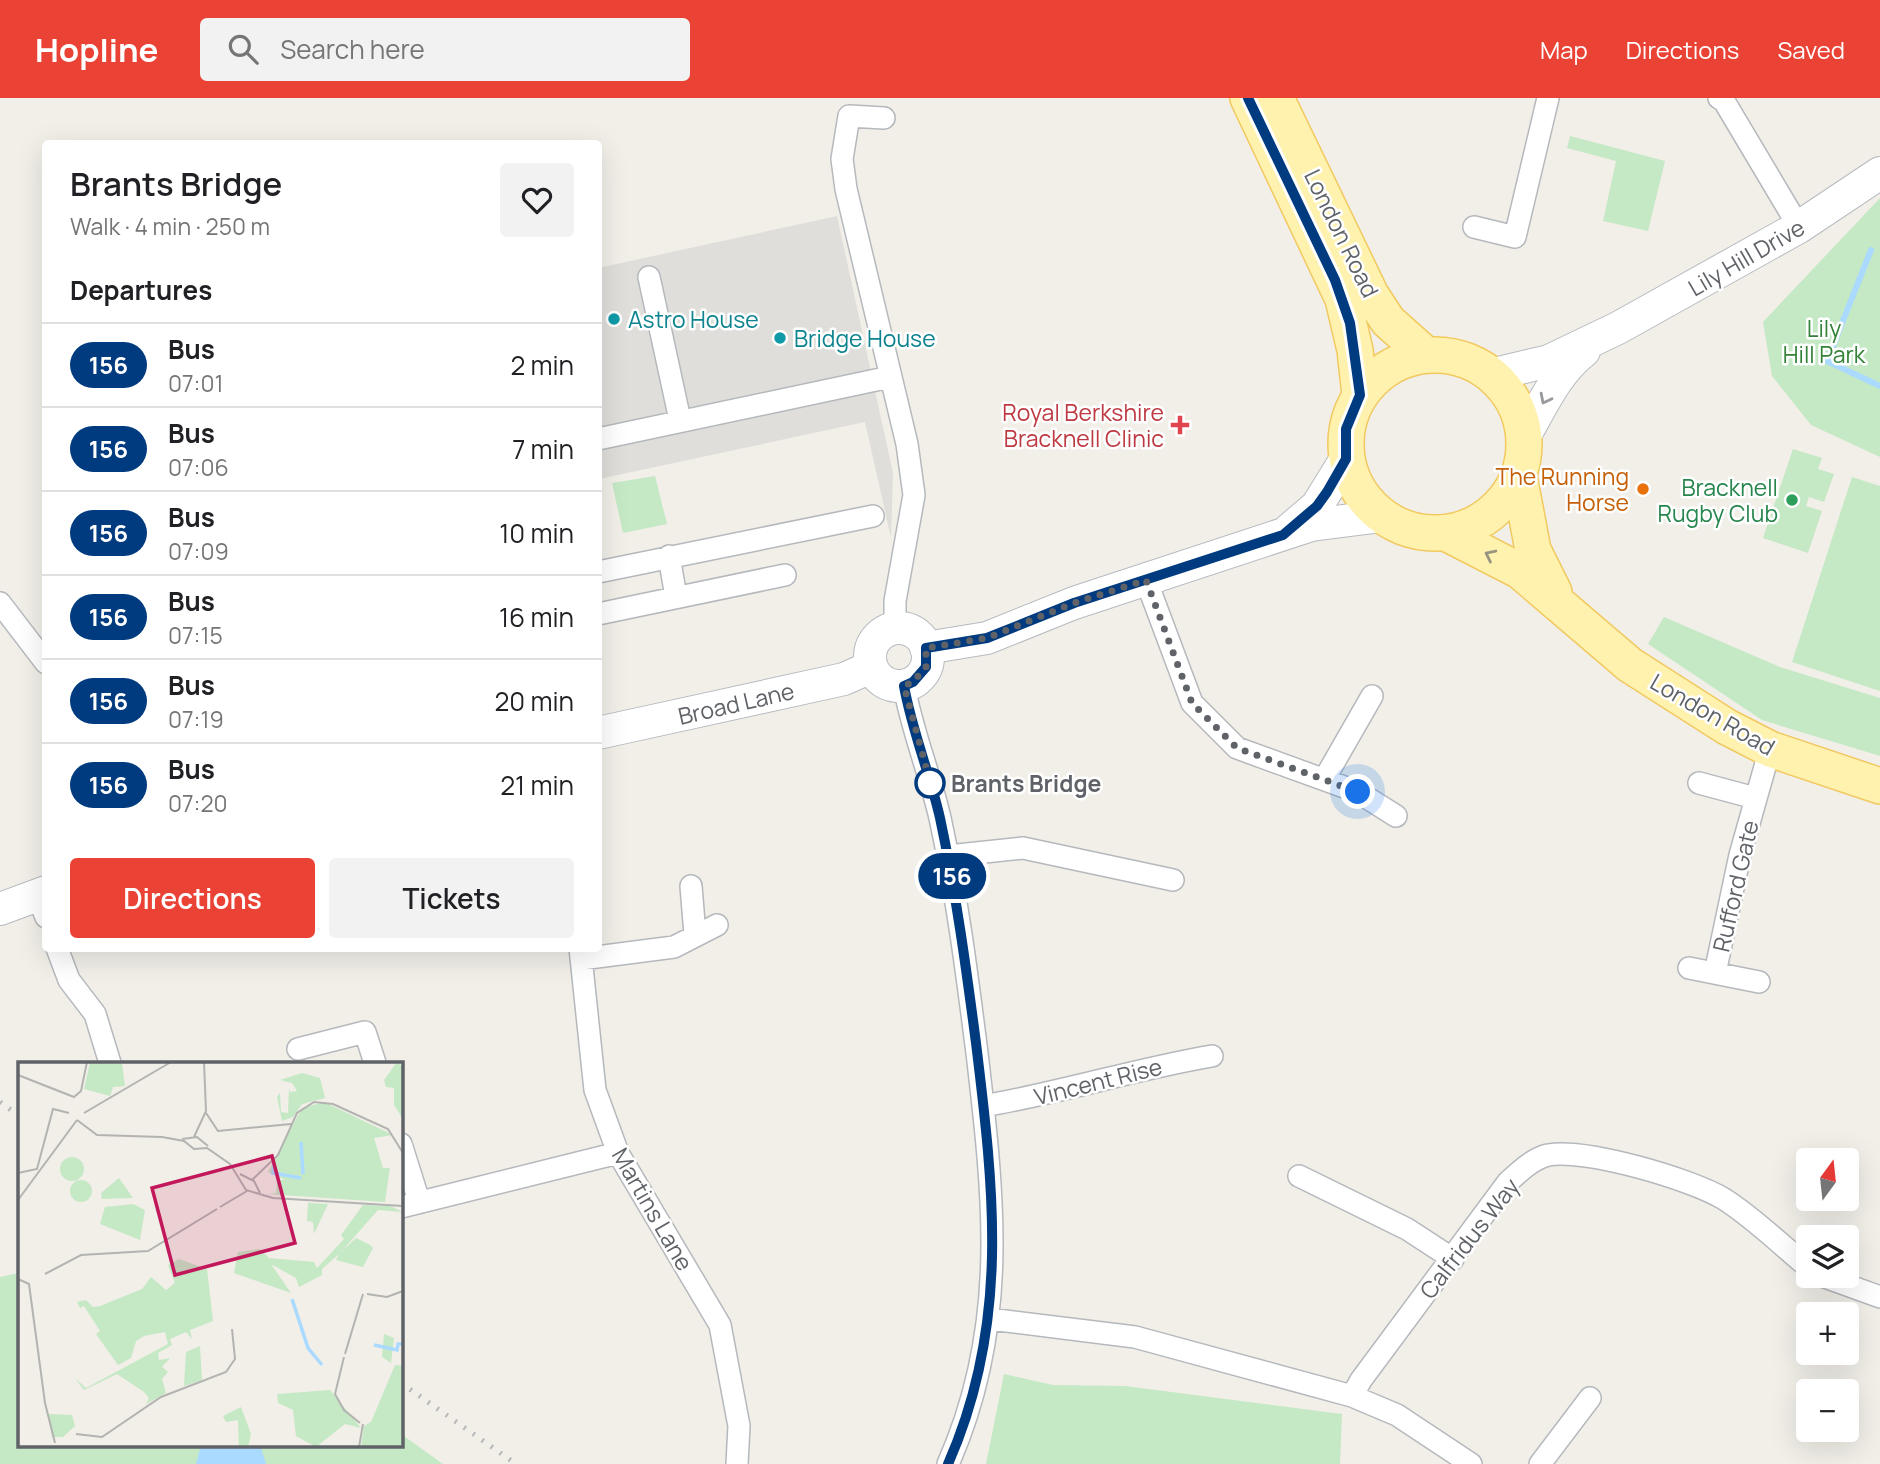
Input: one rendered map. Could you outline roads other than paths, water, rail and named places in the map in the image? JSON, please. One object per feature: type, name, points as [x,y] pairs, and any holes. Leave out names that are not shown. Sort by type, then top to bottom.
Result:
[{"type":"main road","name":"London Road","points":[[1248,98],[1343,299],[1355,350],[1360,395]]},
{"type":"main road","name":"London Road","points":[[1276,98],[1371,295],[1388,321],[1426,355]]},
{"type":"main road","points":[[1426,355],[1454,358],[1490,375],[1515,406],[1524,437],[1524,455],[1519,476],[1506,500],[1490,517],[1446,533],[1401,525],[1382,516],[1365,501],[1354,483],[1346,459],[1346,429],[1360,395],[1386,369],[1426,355]]},
{"type":"main road","name":"London Road","points":[[1519,476],[1533,551],[1539,567],[1565,608]]},
{"type":"main road","name":"London Road","points":[[1446,533],[1520,571],[1654,682],[1770,749],[1880,786]]},
{"type":"street","points":[[1474,228],[1515,237],[1548,98]]},
{"type":"street","points":[[1719,98],[1724,101],[1799,227]]},
{"type":"street","points":[[884,118],[849,117],[842,159],[846,189],[907,444],[914,495],[895,601],[895,628]]},
{"type":"street","name":"Lily Hill Drive","points":[[1490,375],[1549,361],[1607,333],[1799,227],[1880,173]]},
{"type":"street","points":[[649,277],[680,420]]},
{"type":"street","name":"Lily Hill Drive","points":[[1524,437],[1563,371],[1607,333]]},
{"type":"street","points":[[602,438],[890,377]]},
{"type":"street","points":[[1283,535],[1317,506],[1346,459]]},
{"type":"street","points":[[602,571],[669,556],[792,543],[873,516]]},
{"type":"street","points":[[926,648],[987,638],[1074,603],[1330,520],[1382,516]]},
{"type":"street","points":[[669,556],[676,597]]},
{"type":"street","points":[[602,613],[785,575]]},
{"type":"street","points":[[1146,580],[1192,703],[1237,748],[1358,792],[1396,816]]},
{"type":"street","points":[[0,603],[42,658]]},
{"type":"street","points":[[895,628],[914,632],[926,648],[926,667],[913,682],[904,686],[888,684],[871,667],[874,642],[880,635],[895,628]]},
{"type":"street","name":"Broad Lane","points":[[602,732],[844,679],[871,667]]},
{"type":"street","points":[[904,686],[961,921],[983,1106],[994,1245],[990,1319],[976,1386],[948,1464]]},
{"type":"street","points":[[1325,778],[1372,696]]},
{"type":"street","name":"Rufford Gate","points":[[1715,973],[1755,798],[1770,749]]},
{"type":"street","name":"Rufford Gate","points":[[1699,783],[1755,798]]},
{"type":"street","points":[[947,856],[1023,848],[1173,880]]},
{"type":"street","points":[[691,886],[695,935]]},
{"type":"street","points":[[0,909],[42,901]]},
{"type":"street","points":[[602,952],[674,947],[718,925]]},
{"type":"street","points":[[58,952],[69,980],[95,1014],[110,1062]]},
{"type":"street","name":"Martins Lane","points":[[581,953],[595,1090],[618,1153],[720,1325],[739,1426],[737,1464]]},
{"type":"street","name":"Rufford Gate","points":[[1689,968],[1759,982]]},
{"type":"street","points":[[298,1049],[365,1032],[375,1062]]},
{"type":"street","name":"Vincent Rise","points":[[983,1106],[1053,1094],[1173,1063],[1212,1056]]},
{"type":"street","points":[[402,1151],[410,1204],[618,1153]]},
{"type":"street","name":"Calfridus Way","points":[[1352,1396],[1361,1380],[1508,1182],[1527,1165],[1547,1155],[1594,1157],[1682,1180],[1724,1199],[1796,1257]]},
{"type":"street","points":[[1299,1176],[1407,1229],[1452,1259]]},
{"type":"street","points":[[1855,1288],[1880,1297]]},
{"type":"street","points":[[990,1319],[1135,1337],[1352,1396],[1397,1415],[1471,1464]]},
{"type":"street","points":[[1540,1464],[1590,1398]]},
{"type":"water","points":[[201,1446],[260,1446],[266,1464],[196,1464]]},
{"type":"waterway","points":[[1871,250],[1827,361],[1880,386]]},
{"type":"railway","points":[[0,1102],[18,1115]]},
{"type":"railway","points":[[402,1384],[516,1464]]},
{"type":"place","name":"Astro House","points":[[614,319]]},
{"type":"place","name":"Bridge House","points":[[780,338]]},
{"type":"place","name":"Royal Berkshire Bracknell Clinic","points":[[1180,425]]},
{"type":"place","name":"The Running Horse","points":[[1643,489]]},
{"type":"place","name":"Bracknell Rugby Club","points":[[1792,500]]},
{"type":"place","name":"Brants Bridge","points":[[930,783]]},
{"type":"park label","name":"Lily Hill Park","points":[[1824,341]]}]
